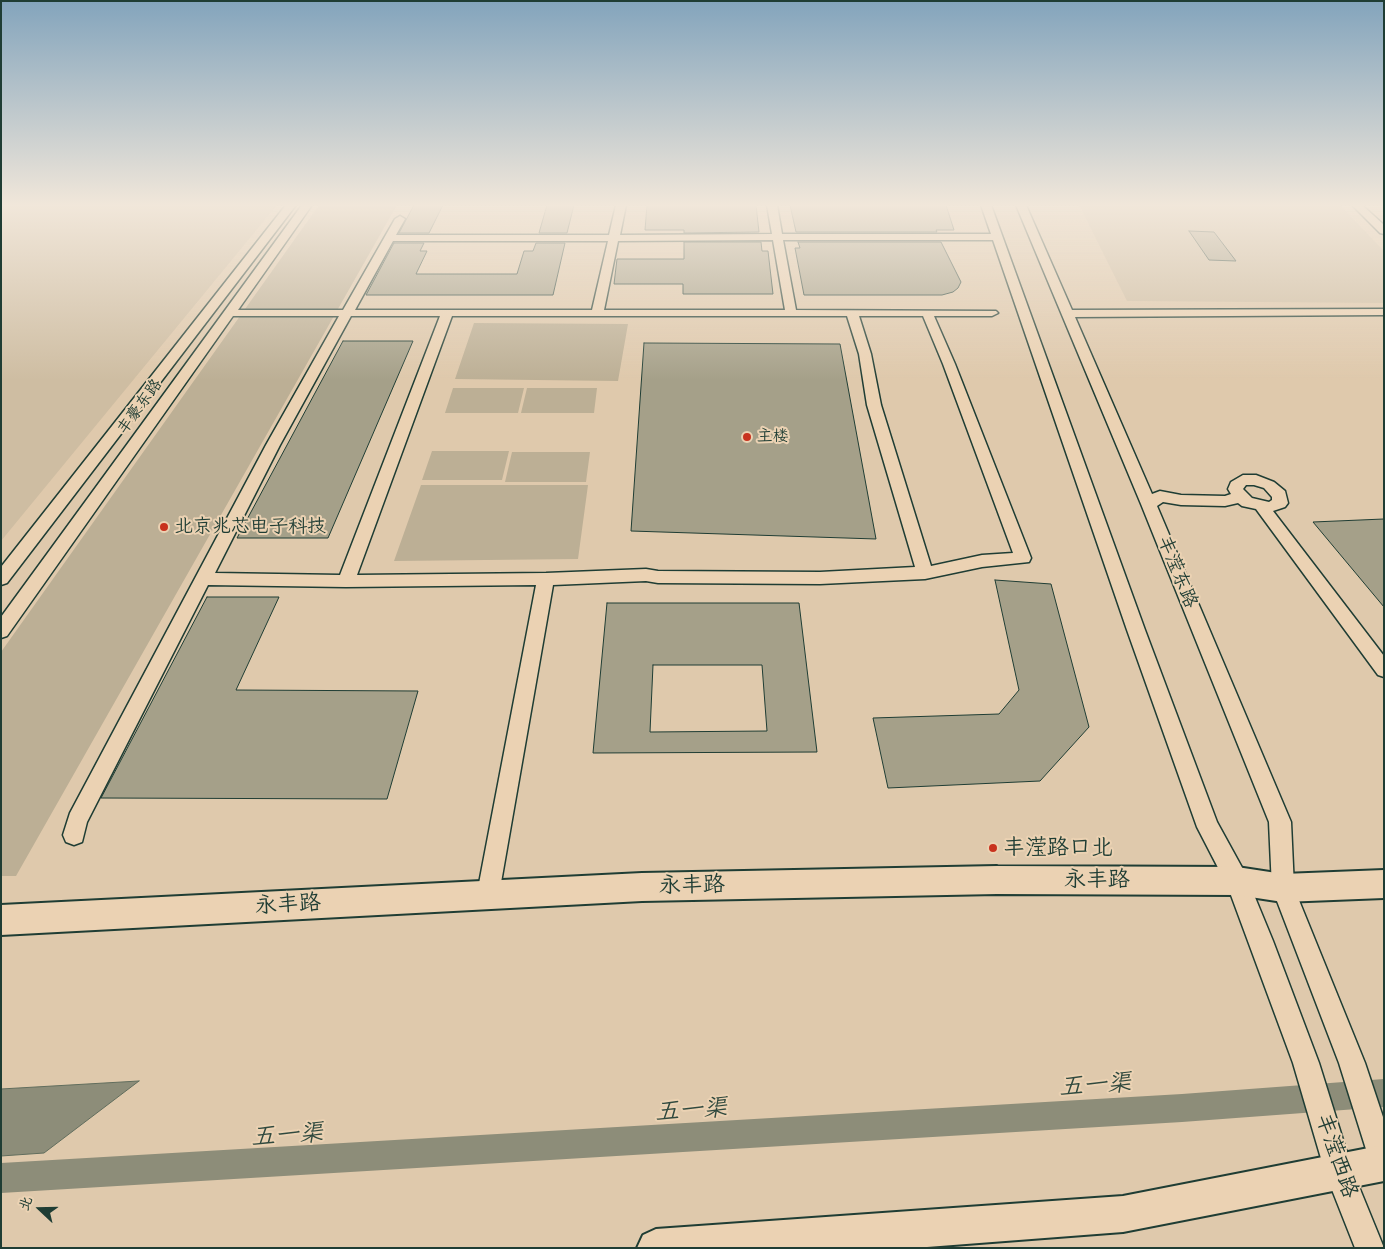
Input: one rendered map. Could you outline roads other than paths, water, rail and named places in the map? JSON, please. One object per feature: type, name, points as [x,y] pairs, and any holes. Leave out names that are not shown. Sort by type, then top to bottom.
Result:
[{"type":"main road","name":"永丰路","points":[[1,920],[642,887],[987,880],[1237,880],[1283,888],[1384,884]]},
{"type":"main road","points":[[656,1248],[1123,1214],[1384,1162]]},
{"type":"street","name":"丰豪东路","points":[[1,579],[246,263]]},
{"type":"street","name":"丰豪东路","points":[[1,631],[265,263]]},
{"type":"street","points":[[74,834],[76,820],[273,446],[375,263]]},
{"type":"street","points":[[597,313],[609,263]]},
{"type":"street","points":[[783,263],[791,312]]},
{"type":"street","points":[[1007,263],[1136,630],[1205,817],[1237,880]]},
{"type":"street","name":"丰滢东路","points":[[1046,263],[1149,504],[1280,822],[1283,888],[1352,1063],[1384,1162]]},
{"type":"street","points":[[1068,314],[1384,312]]},
{"type":"street","points":[[852,313],[865,354],[874,405],[925,572]]},
{"type":"street","points":[[204,579],[346,581],[546,579],[646,575],[658,577],[820,578],[925,572],[982,561],[1023,558],[949,364],[926,313]]},
{"type":"street","points":[[229,314],[992,313]]},
{"type":"street","points":[[346,581],[447,314]]},
{"type":"street","points":[[1262,507],[1276,506],[1280,503],[1281,499],[1276,490],[1263,482],[1249,480],[1238,482],[1235,489],[1241,497],[1262,507],[1384,670]]},
{"type":"street","points":[[1149,504],[1160,496],[1181,500],[1216,500],[1241,497]]},
{"type":"street","points":[[488,894],[546,579]]},
{"type":"street","name":"丰滢西路","points":[[1237,880],[1306,1063],[1339,1172],[1370,1248]]},
{"type":"waterway","name":"五一渠","points":[[1,1178],[1182,1108],[1384,1093]]},
{"type":"place","name":"主楼","points":[[747,437]]},
{"type":"place","name":"北京兆芯电子科技","points":[[164,527]]},
{"type":"place","name":"丰滢路口北","points":[[993,848]]}]
